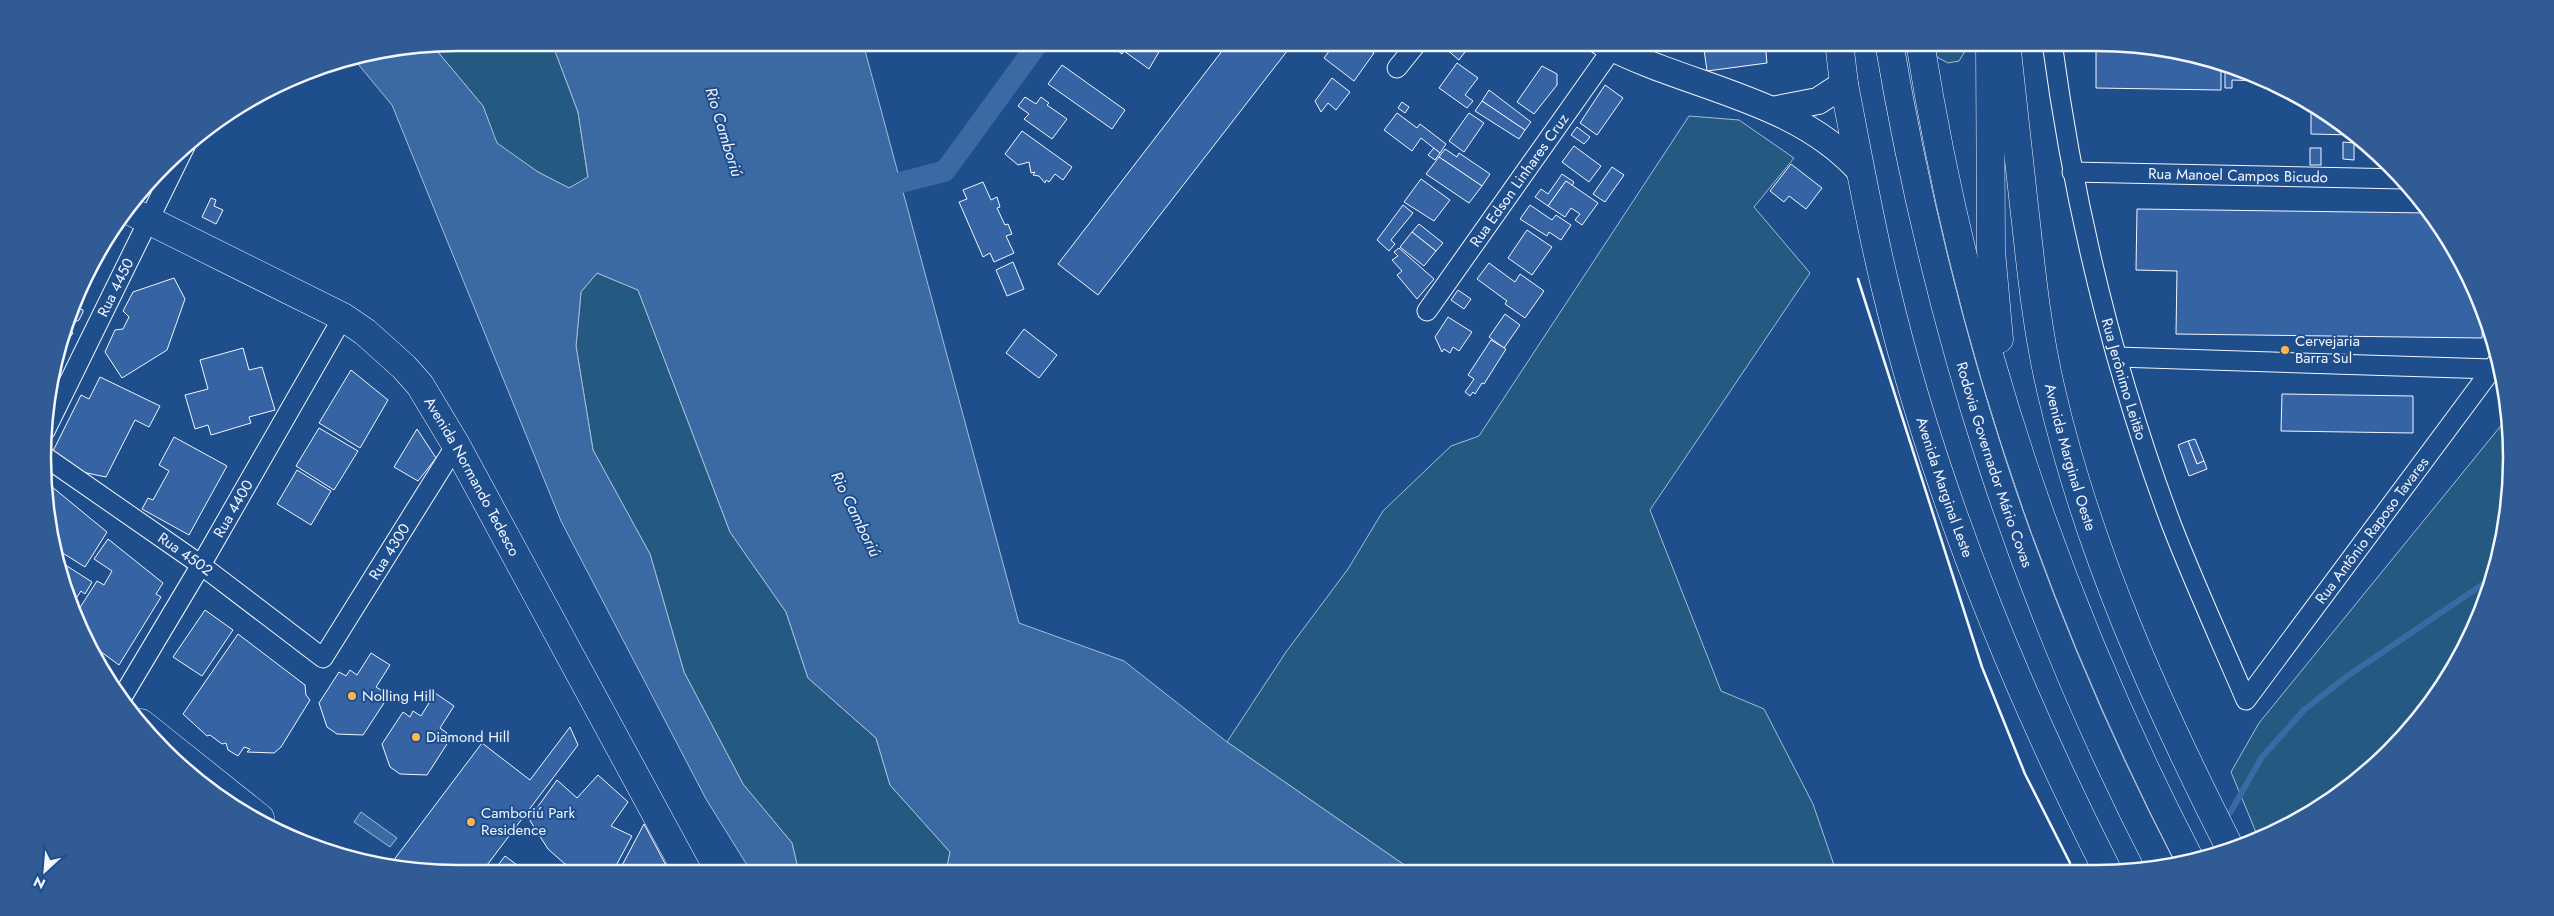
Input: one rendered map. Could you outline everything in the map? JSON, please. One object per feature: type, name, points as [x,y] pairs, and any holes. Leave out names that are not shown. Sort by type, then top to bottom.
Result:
[{"type":"main road","points":[[1619,51],[1671,73],[1772,110],[1827,141],[1860,172]]},
{"type":"main road","name":"Avenida Marginal Leste","points":[[1840,51],[1860,172],[1885,286],[1921,415],[1965,549],[2022,693],[2104,865]]},
{"type":"main road","name":"Rodovia Governador Mário Covas","points":[[1891,51],[1925,226],[1961,368],[1985,447],[2033,580],[2084,705],[2158,860]]},
{"type":"main road","name":"Rodovia Governador Mário Covas","points":[[1922,51],[1938,147],[1956,230],[2006,410],[2031,490],[2088,642],[2120,717],[2187,854]]},
{"type":"main road","points":[[1990,51],[1991,251],[2006,410]]},
{"type":"main road","name":"Avenida Marginal Oeste","points":[[2007,51],[2036,317],[2051,390],[2069,461],[2101,558],[2136,650],[2189,767],[2227,843]]},
{"type":"main road","points":[[1772,110],[1818,102],[1844,84]]},
{"type":"main road","name":"Avenida Normando Tedesco","points":[[138,214],[343,317],[371,337],[410,373],[433,404],[456,444],[684,865]]},
{"type":"main road","points":[[171,747],[234,797]]},
{"type":"street","points":[[1397,68],[1411,51]]},
{"type":"street","name":"Rua Edson Linhares Cruz","points":[[1427,311],[1604,51]]},
{"type":"street","name":"Rua Jerônimo Leitão","points":[[2053,51],[2072,172],[2117,357],[2172,525],[2197,588],[2246,700]]},
{"type":"street","name":"Rua Manoel Campos Bicudo","points":[[2072,172],[2393,180]]},
{"type":"street","name":"Rua 4450","points":[[55,409],[138,214],[162,179]]},
{"type":"street","name":"Rua 4400","points":[[125,692],[201,565],[343,317]]},
{"type":"street","points":[[2117,357],[2492,365]]},
{"type":"street","name":"Rua Antônio Raposo Tavares","points":[[2246,700],[2493,368]]},
{"type":"street","name":"Rua 4300","points":[[323,658],[456,444]]},
{"type":"street","name":"Rua 4502","points":[[51,461],[201,565],[323,658]]},
{"type":"shaded area","points":[[555,51],[578,112],[588,178],[569,188],[538,172],[496,143],[483,106],[438,52]]},
{"type":"shaded area","points":[[1935,51],[1965,51],[1959,61],[1948,63],[1937,57]]},
{"type":"shaded area","points":[[1689,116],[1739,120],[1794,158],[1754,207],[1810,273],[1650,510],[1721,691],[1764,709],[1813,804],[1834,865],[1404,865],[1227,742],[1286,652],[1348,569],[1383,511],[1451,446],[1479,436]]},
{"type":"shaded area","points":[[597,273],[638,290],[730,532],[786,612],[808,678],[876,738],[890,785],[950,852],[947,865],[797,865],[792,843],[743,784],[684,672],[650,554],[593,450],[576,346],[581,292]]},
{"type":"shaded area","points":[[2501,425],[2502,485],[2495,537],[2489,563],[2472,614],[2461,638],[2419,706],[2384,746],[2344,781],[2299,810],[2256,832],[2231,772],[2259,723]]},
{"type":"water","name":"Rio Camboriú","points":[[555,51],[865,51],[1019,623],[1124,661],[1227,742],[1404,865],[947,865],[950,852],[890,785],[876,738],[808,678],[786,612],[730,532],[638,290],[597,273],[581,292],[576,346],[593,450],[650,554],[684,672],[743,784],[792,843],[797,865],[747,865],[706,799],[561,521],[392,105],[358,64],[405,55],[438,52],[483,106],[497,143],[538,172],[569,188],[588,177],[578,112]]},
{"type":"water","points":[[361,812],[397,838],[390,847],[354,822]]},
{"type":"building","points":[[1124,51],[1160,51],[1149,69]]},
{"type":"building","points":[[1222,51],[1287,51],[1098,295],[1058,264]]},
{"type":"building","points":[[1329,51],[1371,51],[1374,53],[1354,81],[1324,58]]},
{"type":"building","points":[[1448,51],[1466,51],[1459,60]]},
{"type":"building","points":[[1704,51],[1766,51],[1767,63],[1707,71]]},
{"type":"building","points":[[2096,51],[2123,52],[2175,59],[2221,71],[2221,90],[2096,88]]},
{"type":"building","points":[[1457,63],[1478,78],[1465,95],[1473,101],[1467,108],[1439,88]]},
{"type":"building","points":[[1062,65],[1125,110],[1112,129],[1048,84]]},
{"type":"building","points":[[1542,66],[1557,74],[1557,85],[1534,114],[1517,102]]},
{"type":"building","points":[[2225,72],[2248,81],[2232,80],[2232,88],[2225,88]]},
{"type":"building","points":[[1332,78],[1350,92],[1336,110],[1328,103],[1321,112],[1315,101]]},
{"type":"building","points":[[1605,85],[1623,98],[1597,135],[1580,123]]},
{"type":"building","points":[[1489,90],[1531,122],[1525,130],[1482,101]]},
{"type":"building","points":[[1025,97],[1036,104],[1041,97],[1049,103],[1047,105],[1067,119],[1052,139],[1024,119],[1029,114],[1018,106]]},
{"type":"building","points":[[1482,101],[1525,130],[1519,139],[1475,111]]},
{"type":"building","points":[[1402,102],[1409,107],[1405,113],[1398,108]]},
{"type":"building","points":[[1397,113],[1417,128],[1420,124],[1446,144],[1440,153],[1421,138],[1412,151],[1384,130]]},
{"type":"building","points":[[1469,113],[1484,123],[1464,152],[1449,141]]},
{"type":"building","points":[[2311,113],[2344,135],[2311,134]]},
{"type":"building","points":[[1577,127],[1590,137],[1584,144],[1571,135]]},
{"type":"building","points":[[1022,131],[1072,167],[1063,180],[1055,174],[1049,182],[1046,180],[1045,183],[1039,176],[1033,175],[1035,172],[1031,173],[1029,162],[1018,165],[1005,154]]},
{"type":"building","points":[[2343,142],[2353,143],[2354,160],[2343,159]]},
{"type":"building","points":[[1574,146],[1601,166],[1589,182],[1562,162]]},
{"type":"building","points":[[1434,148],[1440,153],[1435,160],[1428,155]]},
{"type":"building","points":[[2310,148],[2321,148],[2321,165],[2310,165]]},
{"type":"building","points":[[1445,149],[1457,157],[1459,153],[1490,174],[1482,186],[1439,157]]},
{"type":"building","points":[[1439,157],[1482,186],[1469,203],[1426,174]]},
{"type":"building","points":[[1791,164],[1822,188],[1806,209],[1789,196],[1784,202],[1770,191]]},
{"type":"building","points":[[1612,167],[1624,175],[1605,202],[1593,194]]},
{"type":"building","points":[[1562,174],[1574,182],[1572,186],[1566,181],[1548,206],[1535,197],[1541,189],[1548,194]]},
{"type":"building","points":[[1421,179],[1450,200],[1434,221],[1404,202]]},
{"type":"building","points":[[1566,181],[1598,203],[1582,225],[1575,220],[1580,214],[1571,208],[1565,217],[1548,206]]},
{"type":"building","points":[[983,182],[991,200],[997,197],[1000,207],[997,208],[1005,225],[1008,224],[1012,234],[1006,236],[1014,253],[994,262],[990,253],[983,257],[959,202],[967,199],[963,190]]},
{"type":"building","points":[[211,198],[216,200],[214,206],[223,210],[216,224],[202,217]]},
{"type":"building","points":[[1403,205],[1413,213],[1391,240],[1395,244],[1389,251],[1377,240]]},
{"type":"building","points":[[1530,205],[1552,220],[1556,215],[1571,225],[1561,240],[1549,232],[1547,236],[1520,219]]},
{"type":"building","points":[[2137,209],[2421,213],[2461,278],[2481,327],[2482,338],[2176,334],[2177,271],[2136,270]]},
{"type":"building","points":[[1419,224],[1443,243],[1436,251],[1412,232]]},
{"type":"building","points":[[1527,230],[1552,247],[1532,275],[1508,258]]},
{"type":"building","points":[[1412,232],[1436,251],[1424,266],[1400,247]]},
{"type":"building","points":[[1399,248],[1434,279],[1417,299],[1397,275],[1402,271],[1392,260],[1398,256],[1394,252]]},
{"type":"building","points":[[1013,262],[1024,289],[1007,296],[996,270]]},
{"type":"building","points":[[1489,263],[1515,282],[1520,274],[1544,291],[1525,318],[1505,304],[1507,301],[1477,279]]},
{"type":"building","points":[[174,278],[185,299],[167,350],[122,378],[105,352],[115,330],[123,329],[129,317],[123,311],[133,292]]},
{"type":"building","points":[[1458,290],[1471,299],[1464,309],[1451,300]]},
{"type":"building","points":[[80,309],[83,310],[79,320],[75,322]]},
{"type":"building","points":[[1505,314],[1520,325],[1504,348],[1489,337]]},
{"type":"building","points":[[1448,317],[1472,332],[1459,351],[1453,347],[1450,353],[1444,349],[1442,352],[1435,337]]},
{"type":"building","points":[[1024,329],[1057,355],[1039,378],[1006,353]]},
{"type":"building","points":[[1491,340],[1506,349],[1484,384],[1482,383],[1475,394],[1473,392],[1470,396],[1465,392],[1474,379],[1468,375]]},
{"type":"building","points":[[243,348],[249,370],[262,367],[275,410],[249,417],[251,423],[211,435],[208,425],[195,429],[185,395],[208,389],[200,360]]},
{"type":"building","points":[[351,370],[388,400],[360,448],[319,423]]},
{"type":"building","points":[[100,377],[160,406],[149,427],[135,420],[106,477],[82,472],[65,463],[53,451],[81,395],[89,399]]},
{"type":"building","points":[[2282,394],[2413,396],[2413,433],[2281,431]]},
{"type":"building","points":[[319,428],[358,451],[334,490],[296,466]]},
{"type":"building","points":[[417,429],[436,458],[418,481],[394,467]]},
{"type":"building","points":[[174,437],[227,466],[189,535],[142,509],[148,498],[153,500],[169,471],[159,465]]},
{"type":"building","points":[[2195,439],[2204,461],[2197,464],[2188,441]]},
{"type":"building","points":[[2188,441],[2197,464],[2204,461],[2207,469],[2189,476],[2178,445]]},
{"type":"building","points":[[297,470],[331,491],[311,525],[277,504]]},
{"type":"building","points":[[52,487],[107,532],[85,567],[63,553]]},
{"type":"building","points":[[108,539],[163,583],[156,594],[161,597],[119,665],[101,652],[80,608],[97,581],[104,585],[112,571],[94,559]]},
{"type":"building","points":[[66,565],[92,582],[85,594],[81,591],[76,598]]},
{"type":"building","points":[[205,610],[233,630],[202,676],[173,657]]},
{"type":"building","points":[[238,634],[305,685],[306,695],[310,700],[281,747],[274,753],[247,752],[250,749],[244,747],[238,756],[228,750],[226,743],[222,744],[210,735],[207,736],[183,714]]},
{"type":"building","name":"Nolling Hill","points":[[371,653],[390,665],[376,687],[384,692],[379,700],[384,703],[363,735],[337,734],[327,727],[319,703],[339,672],[346,676],[350,670],[357,675]]},
{"type":"building","name":"Diamond Hill","points":[[435,693],[454,706],[440,728],[447,733],[442,740],[447,744],[427,775],[400,774],[390,767],[382,744],[403,712],[410,717],[413,711],[421,716]]},
{"type":"building","name":"Camboriú Park Residence","points":[[570,727],[578,745],[487,865],[431,864],[394,859],[482,743],[530,780]]},
{"type":"building","points":[[598,775],[628,802],[611,826],[632,836],[616,865],[565,864],[548,849],[529,819],[557,780],[577,798]]},
{"type":"building","points":[[644,824],[666,865],[622,865]]},
{"type":"building","points":[[505,856],[517,865],[498,865]]},
{"type":"waterway","points":[[872,190],[945,171],[1032,51]]},
{"type":"waterway","points":[[2230,813],[2262,757],[2304,710],[2346,677],[2482,585]]},
{"type":"wall","points":[[1858,279],[1982,667],[2025,774],[2070,863]]},
{"type":"place","name":"Cervejaria Barra Sul","points":[[2285,350]]},
{"type":"place","name":"Nolling Hill","points":[[352,696]]},
{"type":"place","name":"Diamond Hill","points":[[416,737]]},
{"type":"place","name":"Camboriú Park Residence","points":[[471,822]]}]
